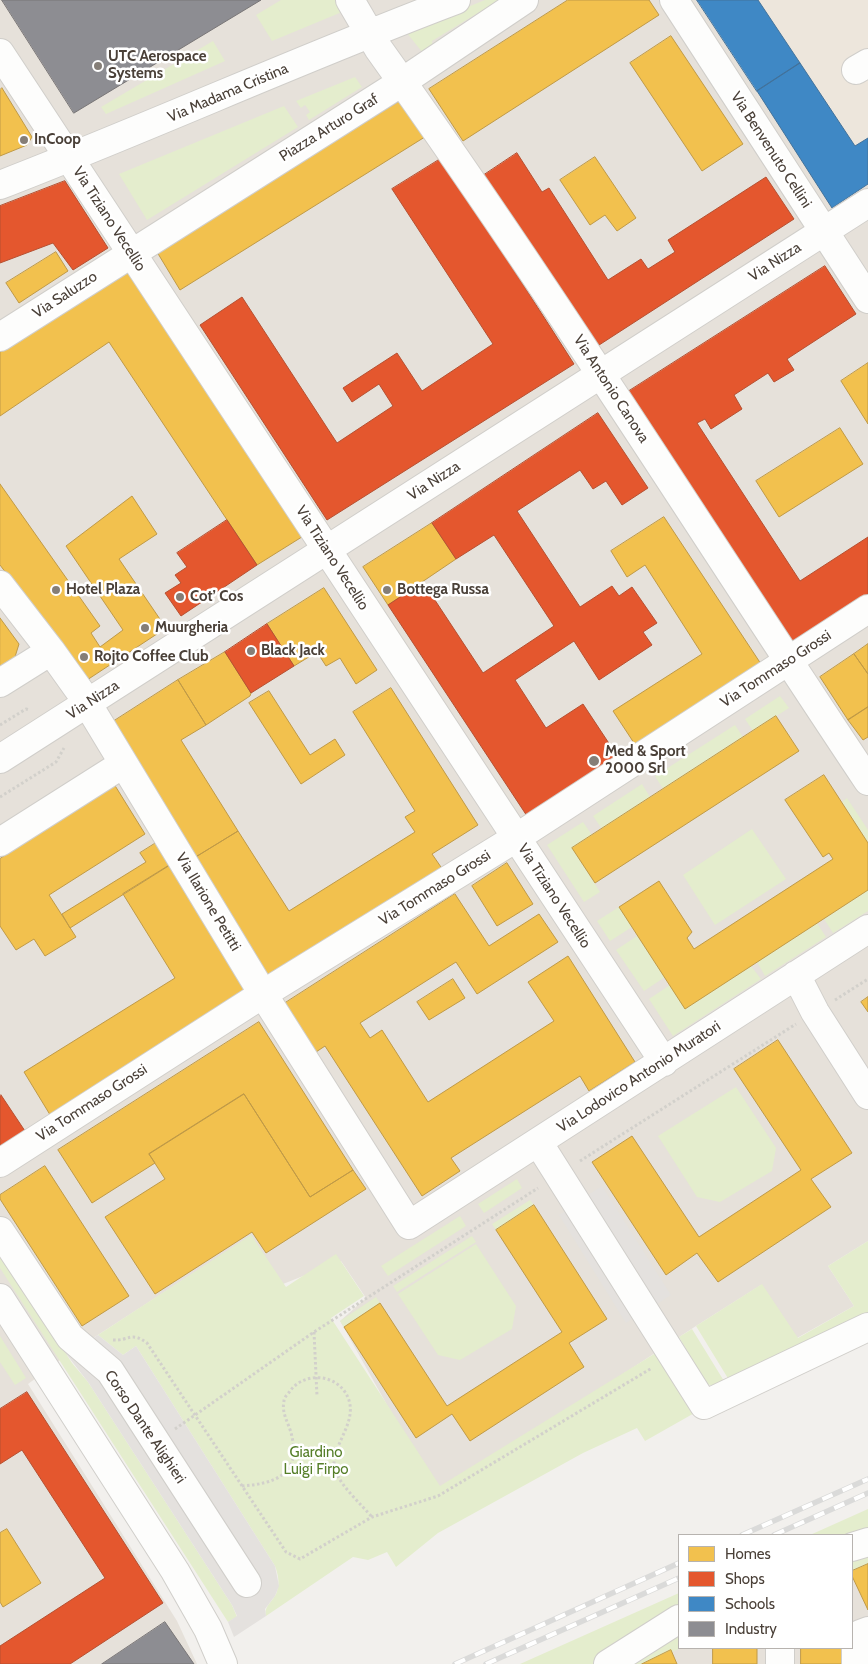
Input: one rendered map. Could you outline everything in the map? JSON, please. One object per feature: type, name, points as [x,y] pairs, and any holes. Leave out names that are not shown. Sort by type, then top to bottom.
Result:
[{"type":"street","name":"Via Antonio Canova","points":[[350,0],[378,48],[602,374],[868,781]]},
{"type":"street","name":"Via Madama Cristina","points":[[0,186],[370,33],[456,0]]},
{"type":"street","name":"Piazza Arturo Graf","points":[[131,253],[402,82],[524,0]]},
{"type":"street","name":"Via Benvenuto Cellini","points":[[674,0],[868,299]]},
{"type":"street","name":"Via Tiziano Vecellio","points":[[0,53],[664,1062]]},
{"type":"street","name":"Via Nizza","points":[[0,759],[868,203]]},
{"type":"street","name":"Via Saluzzo","points":[[0,337],[131,253]]},
{"type":"street","name":"Via Ilarione Petitti","points":[[0,585],[72,679],[263,994],[409,1225]]},
{"type":"street","name":"Via Tommaso Grossi","points":[[0,1163],[263,994],[516,838],[868,609]]},
{"type":"street","points":[[0,683],[51,651]]},
{"type":"street","points":[[0,842],[123,764]]},
{"type":"street","name":"Via Lodovico Antonio Muratori","points":[[409,1225],[868,929]]},
{"type":"street","points":[[796,975],[815,1012],[868,1095]]},
{"type":"street","points":[[538,1142],[560,1174],[704,1405],[868,1328]]},
{"type":"street","name":"Corso Dante Alighieri","points":[[0,1231],[70,1337],[110,1370],[247,1583]]},
{"type":"street","points":[[0,1298],[176,1571],[208,1629],[223,1664]]},
{"type":"street","points":[[853,1547],[868,1542]]},
{"type":"street","points":[[608,1664],[678,1620]]},
{"type":"street","points":[[856,1664],[856,1647],[860,1634],[868,1630]]},
{"type":"street","points":[[780,1649],[780,1664]]},
{"type":"path","points":[[156,1442],[314,1332],[868,979]]},
{"type":"path","points":[[314,1332],[317,1396]]},
{"type":"path","points":[[109,1340],[119,1340],[131,1336],[141,1338],[147,1343],[286,1552],[300,1559],[372,1517],[438,1496],[672,1356]]},
{"type":"path","points":[[242,1486],[260,1485],[276,1480],[289,1469],[295,1455],[292,1437],[284,1416],[284,1400],[293,1386],[307,1378],[316,1377],[335,1382],[346,1393],[350,1408],[348,1425],[338,1448],[334,1465],[341,1483],[372,1517]]},
{"type":"shaded area","points":[[0,0],[868,0],[868,1241],[828,1266],[854,1306],[797,1338],[761,1285],[438,1496],[340,1321],[366,1298],[341,1261],[283,1284],[251,1236],[67,1355],[28,1384],[177,1621],[197,1664],[0,1664]]},
{"type":"shaded area","points":[[697,0],[868,0],[868,184],[832,208]]},
{"type":"shaded area","points":[[602,1186],[671,1295],[657,1304],[588,1195]]},
{"type":"shaded area","points":[[574,1205],[641,1313],[626,1323],[559,1215]]},
{"type":"shaded area","points":[[98,1335],[123,1355],[136,1346],[275,1566],[279,1586],[275,1596],[265,1609],[266,1616],[234,1637],[228,1622],[237,1616],[232,1605],[88,1382],[67,1355]]},
{"type":"shaded area","points":[[868,1554],[868,1664],[622,1664],[678,1648],[853,1649],[853,1562]]},
{"type":"green space","points":[[281,0],[335,0],[342,12],[272,41],[256,15]]},
{"type":"green space","points":[[485,0],[499,0],[432,41],[433,47],[423,53],[406,32]]},
{"type":"green space","points":[[213,41],[225,61],[106,114],[101,107]]},
{"type":"green space","points":[[355,77],[362,87],[309,120],[306,115],[310,112],[305,105],[301,108],[296,101]]},
{"type":"green space","points":[[284,106],[298,127],[147,220],[119,174]]},
{"type":"green space","points":[[780,696],[789,708],[753,731],[745,719]]},
{"type":"green space","points":[[735,725],[743,737],[663,789],[655,776]]},
{"type":"green space","points":[[642,784],[650,797],[602,829],[593,816]]},
{"type":"green space","points":[[847,798],[868,830],[868,843],[842,802]]},
{"type":"green space","points":[[583,822],[592,835],[572,848],[600,892],[584,902],[547,845]]},
{"type":"green space","points":[[752,829],[786,879],[715,925],[683,875]]},
{"type":"green space","points":[[868,890],[868,911],[833,933],[824,919]]},
{"type":"green space","points":[[619,907],[632,927],[610,941],[597,921]]},
{"type":"green space","points":[[817,923],[826,937],[765,976],[757,962]]},
{"type":"green space","points":[[637,936],[665,977],[644,991],[616,950]]},
{"type":"green space","points":[[751,966],[761,979],[673,1036],[649,999],[670,985]]},
{"type":"green space","points":[[736,1087],[776,1148],[772,1171],[720,1202],[697,1197],[658,1136]]},
{"type":"green space","points":[[517,1179],[522,1188],[484,1213],[478,1204]]},
{"type":"green space","points":[[530,1200],[534,1205],[496,1230],[492,1224]]},
{"type":"green space","points":[[460,1216],[466,1226],[388,1276],[381,1266]]},
{"type":"green space","name":"Giardino Luigi Firpo","points":[[251,1235],[286,1287],[336,1254],[364,1296],[331,1318],[440,1486],[659,1351],[698,1411],[645,1441],[637,1428],[583,1453],[438,1533],[396,1567],[387,1552],[368,1560],[353,1557],[266,1616],[266,1609],[278,1588],[275,1566],[136,1346],[123,1355],[98,1335]]},
{"type":"green space","points":[[472,1236],[476,1242],[397,1292],[393,1286]]},
{"type":"green space","points":[[868,1241],[868,1316],[729,1380],[696,1326],[762,1284],[798,1338],[854,1306],[828,1266]]},
{"type":"green space","points":[[476,1244],[516,1306],[512,1329],[460,1360],[438,1355],[398,1294]]},
{"type":"green space","points":[[0,1252],[72,1363],[88,1382],[232,1605],[237,1617],[228,1622],[0,1268]]},
{"type":"green space","points":[[376,1297],[380,1303],[344,1327],[340,1321]]},
{"type":"green space","points":[[692,1329],[724,1381],[714,1386],[707,1384],[679,1337]]},
{"type":"green space","points":[[0,1336],[26,1378],[15,1385],[0,1362]]},
{"type":"green space","points":[[868,1509],[868,1564],[853,1571],[853,1534],[812,1534]]},
{"type":"green space","points":[[678,1593],[679,1649],[645,1664],[520,1664]]},
{"type":"building: Homes","points":[[568,0],[649,0],[659,15],[463,141],[429,89]]},
{"type":"building: Homes","points":[[671,36],[743,144],[702,171],[630,63]]},
{"type":"building: Homes","points":[[2,88],[32,137],[27,145],[0,156],[0,90]]},
{"type":"building: Homes","points":[[405,98],[428,135],[180,290],[157,252]]},
{"type":"building: Homes","points":[[595,157],[636,218],[617,231],[605,215],[590,225],[560,180]]},
{"type":"building: Homes","points":[[56,252],[68,271],[19,303],[6,283]]},
{"type":"building: Homes","points":[[126,270],[305,535],[257,565],[109,342],[0,416],[0,352]]},
{"type":"building: Homes","points":[[868,363],[868,424],[841,381]]},
{"type":"building: Homes","points":[[840,428],[863,464],[779,517],[756,481]]},
{"type":"building: Homes","points":[[0,484],[100,626],[91,633],[100,647],[123,630],[66,546],[132,496],[157,534],[119,559],[166,628],[87,680],[0,565]]},
{"type":"building: Homes","points":[[664,517],[761,664],[636,746],[613,711],[702,654],[645,565],[627,577],[611,551]]},
{"type":"building: Homes","points":[[432,523],[456,559],[388,605],[363,567]]},
{"type":"building: Homes","points":[[324,588],[377,670],[356,684],[340,658],[326,666],[317,652],[294,666],[267,624]]},
{"type":"building: Homes","points":[[0,618],[19,644],[14,660],[0,669]]},
{"type":"building: Homes","points":[[868,644],[868,674],[854,654]]},
{"type":"building: Homes","points":[[225,652],[251,693],[250,696],[206,725],[178,680]]},
{"type":"building: Homes","points":[[854,654],[868,674],[868,707],[848,720],[820,677]]},
{"type":"building: Homes","points":[[178,680],[206,725],[181,740],[238,831],[194,858],[111,723]]},
{"type":"building: Homes","points":[[391,688],[478,825],[432,854],[443,870],[270,979],[194,858],[238,831],[289,911],[415,832],[405,817],[415,811],[353,712]]},
{"type":"building: Homes","points":[[269,691],[310,755],[335,739],[345,755],[301,784],[249,703]]},
{"type":"building: Homes","points":[[868,707],[868,737],[863,740],[848,720]]},
{"type":"building: Homes","points":[[776,716],[799,751],[595,883],[572,848]]},
{"type":"building: Homes","points":[[824,775],[868,843],[868,890],[685,1009],[619,907],[659,881],[692,932],[687,938],[694,949],[833,859],[829,853],[823,857],[785,800]]},
{"type":"building: Homes","points":[[114,784],[145,834],[49,895],[76,937],[45,956],[34,939],[16,950],[0,926],[0,859]]},
{"type":"building: Homes","points":[[156,843],[170,865],[70,928],[62,914],[146,862],[140,853]]},
{"type":"building: Homes","points":[[507,863],[533,904],[497,926],[472,886]]},
{"type":"building: Homes","points":[[170,865],[251,994],[52,1118],[24,1072],[175,978],[123,894]]},
{"type":"building: Homes","points":[[455,894],[489,946],[539,914],[558,942],[477,994],[456,962],[360,1023],[370,1038],[382,1030],[428,1102],[554,1021],[528,982],[568,956],[635,1062],[589,1091],[580,1076],[451,1158],[460,1171],[422,1196],[325,1046],[310,1056],[279,1007]]},
{"type":"building: Homes","points":[[453,979],[465,998],[429,1020],[417,1002]]},
{"type":"building: Homes","points":[[868,997],[868,1012],[861,1002]]},
{"type":"building: Homes","points":[[259,1022],[353,1170],[310,1197],[244,1094],[149,1154],[155,1163],[92,1203],[58,1150]]},
{"type":"building: Homes","points":[[778,1040],[852,1153],[811,1179],[831,1207],[718,1282],[697,1253],[666,1275],[592,1162],[632,1136],[699,1237],[801,1170],[734,1069]]},
{"type":"building: Homes","points":[[244,1094],[310,1197],[353,1170],[366,1189],[266,1253],[252,1232],[155,1294],[105,1217],[165,1179],[149,1154]]},
{"type":"building: Homes","points":[[45,1166],[129,1296],[82,1326],[0,1199],[0,1195]]},
{"type":"building: Homes","points":[[534,1205],[607,1319],[569,1343],[584,1367],[470,1441],[452,1414],[416,1438],[344,1327],[380,1303],[447,1406],[562,1332],[496,1230]]},
{"type":"building: Homes","points":[[7,1529],[41,1583],[3,1607],[0,1602],[0,1533]]},
{"type":"building: Homes","points":[[868,1564],[868,1610],[853,1578],[853,1571]]},
{"type":"building: Homes","points":[[713,1649],[757,1649],[757,1664],[713,1664]]},
{"type":"building: Homes","points":[[801,1649],[845,1649],[845,1664],[801,1664]]},
{"type":"building: Homes","points":[[671,1650],[677,1664],[642,1664]]},
{"type":"building: Shops","points":[[517,153],[542,192],[549,188],[608,280],[641,259],[648,269],[675,252],[668,240],[766,177],[794,219],[596,347],[484,175]]},
{"type":"building: Shops","points":[[442,158],[574,364],[327,520],[200,325],[242,297],[337,443],[393,406],[379,384],[352,402],[343,388],[397,353],[422,391],[493,344],[392,189]]},
{"type":"building: Shops","points":[[65,181],[108,248],[73,270],[53,243],[0,263],[0,206]]},
{"type":"building: Shops","points":[[825,266],[856,314],[787,359],[794,370],[774,382],[768,373],[734,395],[742,409],[711,429],[705,419],[697,423],[800,581],[868,537],[868,596],[791,647],[626,393]]},
{"type":"building: Shops","points":[[598,413],[648,488],[622,505],[606,481],[593,489],[580,470],[517,511],[580,607],[612,586],[619,596],[632,587],[657,623],[643,632],[652,645],[599,680],[574,641],[515,680],[546,728],[583,704],[618,757],[527,816],[388,605],[423,582],[483,673],[554,626],[494,535],[456,559],[432,523]]},
{"type":"building: Shops","points":[[227,520],[257,565],[181,616],[165,593],[181,583],[175,575],[187,567],[177,553]]},
{"type":"building: Shops","points":[[267,624],[294,666],[251,693],[225,652]]},
{"type":"building: Shops","points":[[0,1096],[27,1134],[0,1152]]},
{"type":"building: Shops","points":[[27,1392],[163,1603],[70,1664],[0,1664],[0,1646],[105,1578],[22,1450],[0,1464],[0,1409]]},
{"type":"building: Schools","points":[[697,0],[758,0],[800,63],[757,91]]},
{"type":"building: Schools","points":[[800,63],[855,146],[868,138],[868,184],[832,208],[757,91]]},
{"type":"building: Industry","name":"UTC Aerospace Systems","points":[[2,0],[261,0],[74,113]]},
{"type":"building: Industry","points":[[165,1622],[194,1664],[102,1664]]},
{"type":"railway","points":[[744,1534],[868,1479]]},
{"type":"railway","points":[[776,1534],[868,1493]]},
{"type":"railway","points":[[455,1664],[678,1563]]},
{"type":"railway","points":[[486,1664],[678,1578]]},
{"type":"place","name":"UTC Aerospace Systems","points":[[98,66]]},
{"type":"place","name":"InCoop","points":[[24,140]]},
{"type":"place","name":"Hotel Plaza","points":[[56,590]]},
{"type":"place","name":"Bottega Russa","points":[[387,590]]},
{"type":"place","name":"Cot’ Cos","points":[[180,597]]},
{"type":"place","name":"Muurgheria","points":[[145,628]]},
{"type":"place","name":"Black Jack","points":[[251,651]]},
{"type":"place","name":"Rojto Coffee Club","points":[[84,657]]},
{"type":"place","name":"Med & Sport 2000 Srl","points":[[594,761]]}]
